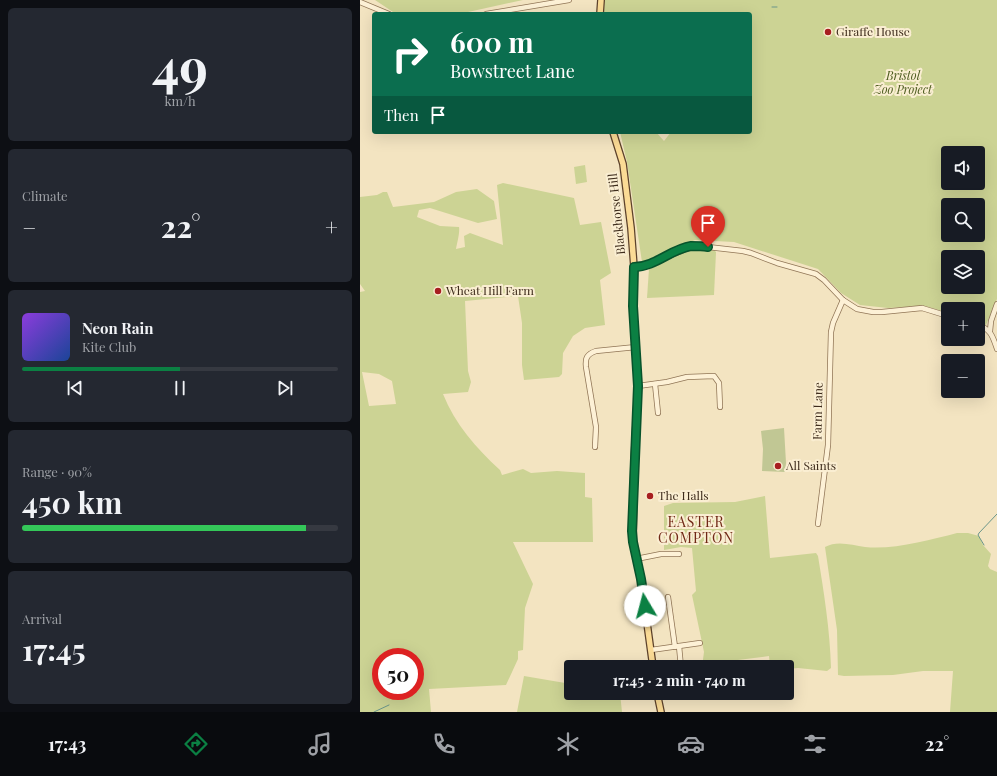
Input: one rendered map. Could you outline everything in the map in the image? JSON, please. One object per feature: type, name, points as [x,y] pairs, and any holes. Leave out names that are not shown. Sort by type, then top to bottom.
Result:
[{"type":"main road","points":[[600,12],[601,0]]},
{"type":"main road","name":"Blackhorse Hill","points":[[614,134],[622,164],[631,228],[634,267],[633,306],[638,386],[632,531],[636,559],[641,579],[652,660]]},
{"type":"main road","points":[[659,700],[660,712]]},
{"type":"street","points":[[498,12],[569,0]]},
{"type":"street","points":[[360,2],[384,12]]},
{"type":"street","points":[[634,267],[657,261],[691,246],[743,251],[777,263],[816,274],[850,306],[865,311],[882,312],[922,308],[941,314]]},
{"type":"street","name":"Farm Lane","points":[[818,524],[828,438],[830,332],[843,300]]},
{"type":"street","points":[[997,304],[991,321],[990,331],[997,349]]},
{"type":"street","points":[[985,326],[991,321]]},
{"type":"street","points":[[985,328],[990,331]]},
{"type":"street","points":[[595,447],[596,427],[585,361],[586,357],[590,353],[596,351],[636,347]]},
{"type":"street","points":[[638,386],[687,377],[714,376],[719,383],[720,404],[726,402]]},
{"type":"street","points":[[655,384],[658,413]]},
{"type":"street","points":[[636,559],[661,554],[679,554]]},
{"type":"street","points":[[668,596],[680,660]]},
{"type":"street","points":[[651,650],[700,643]]},
{"type":"green space","points":[[375,0],[523,0],[468,12],[393,12]]},
{"type":"green space","name":"Bristol Zoo Project","points":[[604,0],[997,0],[997,299],[986,325],[985,302],[941,302],[941,311],[925,306],[888,308],[860,305],[841,293],[818,269],[734,242],[695,240],[642,262],[627,162],[620,134],[658,134],[664,141],[669,134],[752,134],[752,12],[603,12]]},
{"type":"green space","points":[[585,165],[587,182],[576,184],[574,167]]},
{"type":"green space","points":[[503,183],[574,198],[580,225],[601,222],[611,273],[600,280],[605,325],[585,328],[573,336],[563,353],[562,374],[559,377],[524,380],[522,365],[522,323],[518,296],[465,301],[468,371],[471,382],[468,392],[443,394],[448,405],[467,435],[500,470],[502,475],[523,469],[531,473],[557,471],[585,473],[585,497],[592,498],[593,542],[513,542],[533,584],[525,608],[523,650],[518,651],[518,659],[506,685],[429,689],[431,712],[360,712],[360,292],[365,291],[360,284],[360,197],[387,192],[393,207],[434,202],[456,192],[477,189],[494,201],[497,219],[478,223],[430,208],[419,210],[417,217],[440,226],[459,227],[456,249],[465,247],[464,236],[470,233],[503,245],[497,185]],"holes":[[[362,372],[379,374],[392,381],[396,404],[369,406]]]},
{"type":"green space","points":[[691,248],[713,249],[716,252],[714,295],[647,298],[649,269],[666,259]]},
{"type":"green space","points":[[784,428],[786,463],[785,472],[762,471],[763,449],[761,431]]},
{"type":"green space","points":[[765,496],[770,558],[816,553],[818,556],[829,640],[831,668],[827,671],[794,668],[794,660],[769,660],[769,656],[738,660],[703,660],[704,652],[692,595],[696,591],[692,548],[681,547],[664,550],[664,506],[673,503],[735,502]]},
{"type":"green space","points":[[957,533],[968,533],[979,536],[983,545],[991,554],[988,566],[990,569],[997,572],[997,712],[950,712],[953,671],[923,671],[893,675],[838,675],[837,630],[825,547],[840,543],[876,548],[899,546]]},
{"type":"green space","points":[[524,676],[564,683],[564,700],[621,700],[622,712],[517,712]]},
{"type":"waterway","points":[[772,7],[777,7]]},
{"type":"waterway","points":[[984,545],[978,535],[997,514]]},
{"type":"waterway","points":[[374,712],[389,705]]},
{"type":"place","name":"Giraffe House","points":[[828,32]]},
{"type":"place","name":"Wheat Hill Farm","points":[[438,291]]},
{"type":"place","name":"All Saints","points":[[778,466]]},
{"type":"place","name":"The Halls","points":[[650,496]]},
{"type":"district","name":"EASTER COMPTON","points":[[696,530]]},
{"type":"route","points":[[645,606],[632,531],[638,386],[633,306],[634,267],[657,261],[691,246],[708,247]]}]
